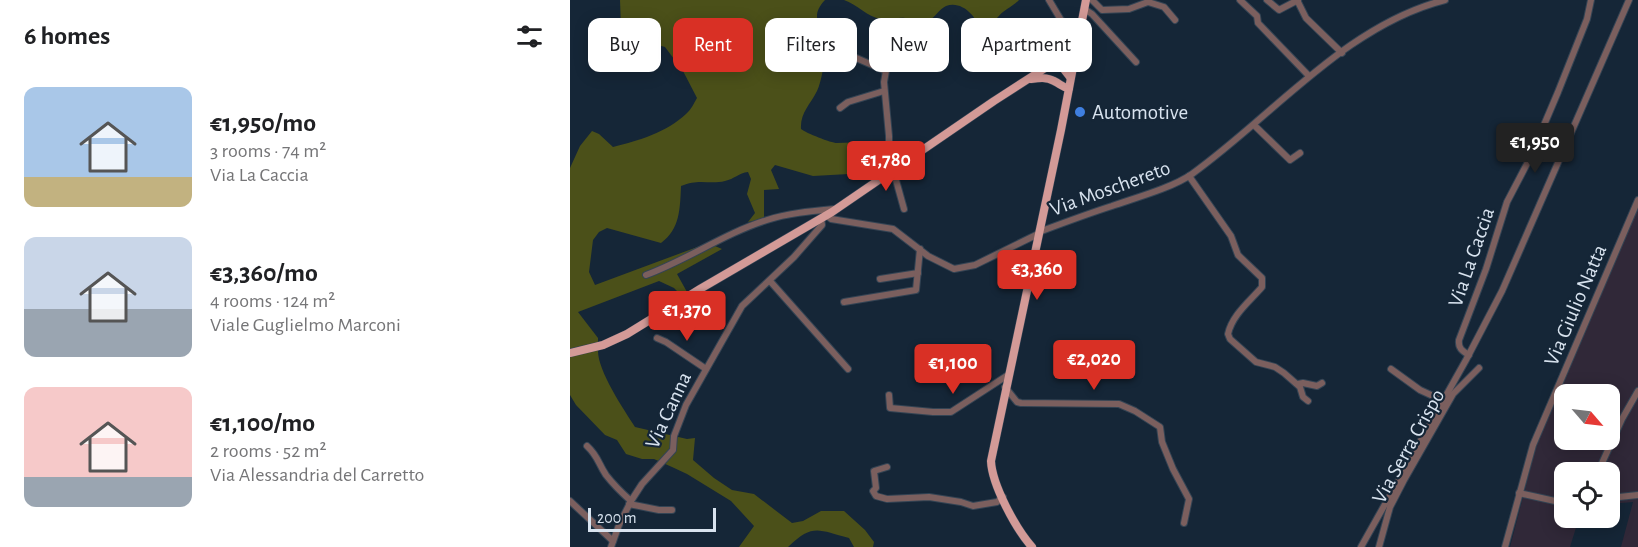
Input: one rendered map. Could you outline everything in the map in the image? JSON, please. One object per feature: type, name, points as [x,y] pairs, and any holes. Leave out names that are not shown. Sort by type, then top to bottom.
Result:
[{"type":"main road","points":[[1082,18],[1086,0]]},
{"type":"main road","points":[[570,353],[603,345],[627,334],[823,217],[1040,72]]},
{"type":"main road","points":[[1052,72],[1055,81]]},
{"type":"main road","points":[[1067,72],[1070,77]]},
{"type":"main road","points":[[1032,547],[1021,534],[1003,497],[993,475],[991,461],[1065,104],[1066,87],[1071,72]]},
{"type":"main road","points":[[1029,79],[1039,77],[1055,81],[1066,87]]},
{"type":"street","points":[[1049,0],[1060,18]]},
{"type":"street","points":[[1092,0],[1102,10],[1129,9],[1148,2],[1157,4],[1164,7],[1175,20]]},
{"type":"street","points":[[1240,0],[1257,16],[1258,23],[1309,76]]},
{"type":"street","points":[[1267,0],[1278,9],[1298,0],[1306,18],[1342,53]]},
{"type":"street","name":"Via Moschereto","points":[[823,217],[893,229],[927,256],[954,269],[965,268],[1039,233],[1143,196],[1190,175],[1254,125],[1309,76],[1342,53],[1394,19],[1415,9],[1445,0]]},
{"type":"street","name":"Via La Caccia","points":[[1469,356],[1461,350],[1458,345],[1459,340],[1507,202],[1530,158],[1558,92],[1587,19],[1591,0]]},
{"type":"street","points":[[1361,547],[1469,356],[1502,291],[1629,0]]},
{"type":"street","points":[[1084,9],[1092,14],[1136,62]]},
{"type":"street","points":[[857,58],[886,71],[884,91],[889,155],[904,209]]},
{"type":"street","points":[[840,108],[848,102],[884,91]]},
{"type":"street","points":[[1254,125],[1290,160],[1300,153]]},
{"type":"street","points":[[1190,175],[1231,236],[1238,255],[1263,278],[1262,287],[1241,311],[1228,334],[1240,350],[1256,362],[1275,367],[1298,384],[1303,397],[1308,401]]},
{"type":"street","name":"Via Giulio Natta","points":[[1505,547],[1533,446],[1635,213],[1638,200]]},
{"type":"street","points":[[646,275],[770,219],[836,209]]},
{"type":"street","name":"Via Canna","points":[[612,544],[618,525],[630,502],[642,484],[673,450],[674,436],[686,405],[735,316],[742,306],[812,238],[822,225],[823,217]]},
{"type":"street","points":[[844,302],[916,290],[920,249]]},
{"type":"street","points":[[880,279],[918,273]]},
{"type":"street","points":[[770,281],[848,369]]},
{"type":"street","points":[[657,338],[705,369]]},
{"type":"street","name":"Via Serra Crispo","points":[[1379,547],[1390,507],[1404,480],[1453,394],[1479,368]]},
{"type":"street","points":[[1391,369],[1420,390],[1444,401]]},
{"type":"street","points":[[889,395],[890,408],[951,412],[1008,375]]},
{"type":"street","points":[[1298,384],[1317,386],[1322,383]]},
{"type":"street","points":[[1005,386],[1014,399],[1021,403],[1119,404],[1135,411],[1161,429],[1162,442],[1189,499],[1184,523]]},
{"type":"street","points":[[1603,462],[1638,391]]},
{"type":"street","points":[[586,446],[597,454],[600,466],[630,502],[659,510],[672,510]]},
{"type":"street","points":[[887,467],[874,471],[876,488],[873,491],[876,496],[887,499],[929,497],[973,506],[997,502],[1003,497]]},
{"type":"street","points":[[1519,493],[1554,501]]},
{"type":"street","points":[[1620,496],[1637,493]]},
{"type":"street","points":[[570,501],[612,544]]},
{"type":"shaded area","points":[[1638,208],[1638,547],[1621,547],[1633,502],[1620,503],[1620,462],[1554,462],[1554,528],[1576,528],[1570,547],[1510,547],[1537,443],[1554,403],[1554,450],[1620,450],[1620,384],[1562,384]]},
{"type":"green space","points":[[620,0],[825,0],[820,6],[817,18],[765,18],[765,72],[822,72],[817,91],[804,114],[801,129],[834,143],[867,141],[849,174],[813,176],[775,165],[771,170],[779,189],[764,190],[764,219],[748,222],[755,213],[747,194],[751,179],[748,172],[725,181],[694,182],[681,186],[678,218],[672,231],[661,243],[607,228],[599,232],[593,240],[589,272],[595,285],[708,243],[722,249],[677,274],[687,292],[683,297],[674,288],[659,281],[578,312],[598,338],[598,342],[570,350],[570,168],[580,146],[592,131],[599,134],[613,147],[652,135],[670,126],[689,111],[697,98],[684,72],[753,72],[753,18],[673,18],[673,58],[665,47],[661,46],[661,18],[621,18]]},
{"type":"green space","points":[[844,0],[1019,0],[997,18],[974,18],[958,5],[952,5],[941,9],[932,18],[876,18]]},
{"type":"green space","points":[[598,350],[606,379],[635,427],[687,439],[695,438],[693,460],[732,490],[754,494],[792,523],[803,521],[821,511],[844,511],[865,530],[874,542],[873,547],[854,547],[849,538],[816,530],[804,534],[788,547],[739,547],[754,526],[731,501],[672,467],[654,459],[642,459],[626,454],[617,440],[605,435],[576,405],[570,395],[570,356]]},
{"type":"place","name":"Automotive","points":[[1080,112]]}]
